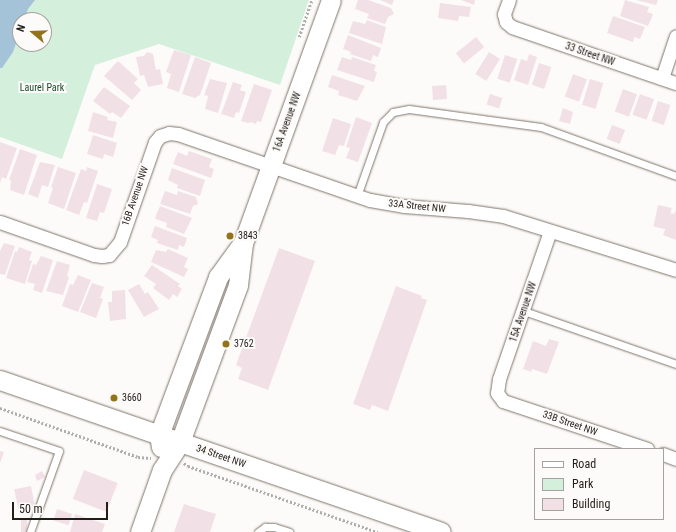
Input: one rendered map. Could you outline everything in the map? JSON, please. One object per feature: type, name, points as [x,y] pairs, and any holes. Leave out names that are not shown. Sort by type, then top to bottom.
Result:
[{"type":"street","name":"16A Avenue NW","points":[[140,532],[162,470],[180,442],[238,285],[243,243],[331,0]]},
{"type":"street","name":"33 Street NW","points":[[509,0],[504,14],[506,22],[517,29],[676,83]]},
{"type":"street","points":[[662,78],[676,36]]},
{"type":"street","name":"33A Street NW","points":[[160,136],[169,133],[178,134],[357,196],[404,206],[484,213],[510,218],[676,270]]},
{"type":"street","name":"16B Avenue NW","points":[[0,222],[94,255],[110,255],[120,242],[151,149],[160,136]]},
{"type":"street","name":"15A Avenue NW","points":[[497,394],[499,379],[524,311],[550,231]]},
{"type":"street","name":"16A Avenue NW","points":[[162,470],[160,435],[218,277],[243,243]]},
{"type":"street","name":"34 Street NW","points":[[0,380],[441,532]]},
{"type":"street","name":"33B Street NW","points":[[497,394],[503,401],[644,448]]},
{"type":"street","points":[[664,454],[676,459]]},
{"type":"lane","points":[[357,196],[383,122],[393,112],[409,109],[541,127],[676,176]]},
{"type":"lane","points":[[524,311],[676,364]]},
{"type":"lane","points":[[0,431],[59,451],[30,532]]},
{"type":"lane","points":[[258,532],[265,527],[274,527],[289,532]]},
{"type":"path","points":[[0,408],[140,456]]},
{"type":"path","points":[[186,463],[188,466],[378,532]]},
{"type":"green space","name":"Laurel Park","points":[[0,0],[309,0],[280,85],[159,44],[95,65],[62,159],[0,137]]},
{"type":"water","points":[[0,0],[35,0],[27,12],[12,12],[13,52],[2,68],[0,68]]},
{"type":"building","points":[[358,0],[368,0],[391,8],[394,14],[388,17],[385,24],[367,18],[369,14],[355,9]]},
{"type":"building","points":[[380,0],[394,0],[392,5]]},
{"type":"building","points":[[461,0],[475,0],[474,5]]},
{"type":"building","points":[[625,0],[649,7],[647,12],[653,14],[648,26],[620,16]]},
{"type":"building","points":[[636,0],[658,0],[656,5]]},
{"type":"building","points":[[440,3],[471,7],[469,17],[459,16],[458,21],[438,18]]},
{"type":"building","points":[[613,16],[645,27],[640,39],[634,37],[633,42],[607,33]]},
{"type":"building","points":[[367,20],[386,27],[382,44],[349,33],[353,21],[365,24]]},
{"type":"building","points":[[348,35],[381,48],[378,57],[373,55],[371,61],[350,54],[351,52],[343,49]]},
{"type":"building","points":[[476,37],[484,47],[464,63],[456,53]]},
{"type":"building","points":[[174,50],[191,55],[179,92],[167,88],[171,74],[166,72]]},
{"type":"building","points":[[147,52],[153,54],[156,70],[160,69],[163,84],[148,87],[144,75],[140,76],[136,57],[144,56]]},
{"type":"building","points":[[489,52],[500,59],[486,81],[475,74]]},
{"type":"building","points":[[529,54],[537,57],[528,85],[514,80],[521,59],[527,61]]},
{"type":"building","points":[[505,55],[517,59],[510,83],[497,79]]},
{"type":"building","points":[[195,57],[211,63],[200,95],[195,98],[182,94]]},
{"type":"building","points":[[342,57],[351,60],[352,57],[376,65],[374,71],[377,72],[374,82],[337,70]]},
{"type":"building","points":[[118,61],[138,79],[134,83],[141,90],[132,100],[104,76]]},
{"type":"building","points":[[539,63],[551,67],[544,89],[532,85]]},
{"type":"building","points":[[573,74],[587,79],[579,102],[565,97]]},
{"type":"building","points":[[332,75],[365,86],[357,101],[338,95],[339,91],[328,87]]},
{"type":"building","points":[[210,79],[227,83],[218,113],[205,109],[208,96],[204,95]]},
{"type":"building","points":[[590,79],[603,83],[595,109],[582,105]]},
{"type":"building","points":[[233,82],[242,85],[240,90],[246,92],[239,113],[236,112],[234,118],[221,114]]},
{"type":"building","points":[[254,84],[272,90],[261,122],[257,121],[256,124],[241,121]]},
{"type":"building","points":[[446,85],[447,99],[433,100],[432,86]]},
{"type":"building","points":[[104,87],[130,106],[121,118],[112,112],[110,114],[93,101]]},
{"type":"building","points":[[623,89],[637,94],[629,117],[615,112]]},
{"type":"building","points":[[490,94],[502,98],[499,108],[487,104]]},
{"type":"building","points":[[640,94],[654,99],[647,120],[632,115]]},
{"type":"building","points":[[658,101],[670,105],[664,125],[652,121]]},
{"type":"building","points":[[563,108],[573,112],[570,124],[559,121]]},
{"type":"building","points":[[93,112],[108,117],[107,120],[117,122],[113,138],[88,131]]},
{"type":"building","points":[[356,117],[372,123],[358,162],[346,158],[350,148],[346,147]]},
{"type":"building","points":[[333,118],[351,124],[344,146],[339,145],[335,155],[322,151]]},
{"type":"building","points":[[612,125],[625,130],[620,144],[607,139]]},
{"type":"building","points":[[93,135],[117,143],[113,157],[104,154],[103,159],[87,154]]},
{"type":"building","points":[[0,142],[17,148],[6,179],[2,177],[0,183]]},
{"type":"building","points":[[20,149],[37,155],[24,195],[10,190],[11,181],[9,180]]},
{"type":"building","points":[[189,151],[212,159],[209,167],[214,169],[211,178],[173,164],[178,152],[187,156]]},
{"type":"building","points":[[40,162],[55,165],[48,187],[42,185],[38,198],[28,194]]},
{"type":"building","points":[[58,167],[76,173],[64,209],[48,203],[53,188],[51,187]]},
{"type":"building","points":[[87,167],[98,171],[87,203],[84,202],[79,215],[66,210],[81,169],[86,171]]},
{"type":"building","points":[[172,168],[205,180],[200,196],[177,188],[178,185],[168,180]]},
{"type":"building","points":[[97,184],[112,189],[104,213],[100,212],[97,221],[86,218]]},
{"type":"building","points":[[165,191],[177,195],[178,191],[196,197],[198,204],[193,206],[190,214],[160,204]]},
{"type":"building","points":[[658,205],[672,208],[667,229],[653,227]]},
{"type":"building","points":[[160,206],[192,218],[184,234],[166,227],[167,223],[155,218]]},
{"type":"building","points":[[676,210],[676,240],[663,235],[671,213],[674,214]]},
{"type":"building","points":[[155,226],[187,238],[184,247],[179,245],[178,250],[157,243],[158,240],[151,237]]},
{"type":"building","points":[[4,243],[15,246],[5,275],[0,274],[0,251]]},
{"type":"building","points":[[19,247],[32,252],[29,260],[32,261],[25,284],[6,278],[15,251],[17,252]]},
{"type":"building","points":[[279,248],[315,261],[268,390],[238,379],[242,368],[236,365]]},
{"type":"building","points":[[168,249],[188,258],[184,267],[188,269],[184,277],[151,262],[156,250],[166,252]]},
{"type":"building","points":[[41,256],[53,260],[42,293],[33,290],[35,284],[27,282],[33,264],[36,265]]},
{"type":"building","points":[[57,261],[70,265],[67,276],[69,277],[63,295],[46,291]]},
{"type":"building","points":[[152,265],[180,284],[178,286],[182,289],[177,297],[173,294],[169,300],[153,288],[156,284],[144,276]]},
{"type":"building","points":[[78,275],[91,280],[78,312],[62,306],[70,284],[73,285]]},
{"type":"building","points":[[92,283],[104,287],[100,298],[103,299],[96,318],[80,312]]},
{"type":"building","points":[[139,284],[145,294],[148,292],[159,309],[144,317],[128,290]]},
{"type":"building","points":[[396,286],[422,296],[421,298],[427,300],[388,411],[372,405],[370,410],[353,404]]},
{"type":"building","points":[[125,290],[126,319],[110,321],[108,302],[112,302],[112,291]]},
{"type":"building","points":[[549,339],[559,342],[547,374],[532,369],[531,372],[523,369],[533,341],[546,346]]},
{"type":"building","points":[[0,451],[4,452],[0,463]]},
{"type":"building","points":[[84,470],[118,483],[106,512],[73,499]]},
{"type":"building","points":[[42,471],[45,477],[37,481],[35,475]]},
{"type":"building","points":[[31,486],[35,506],[18,509],[14,489]]},
{"type":"building","points":[[184,504],[216,514],[210,532],[174,532]]},
{"type":"building","points":[[57,509],[72,514],[69,525],[53,520]]},
{"type":"building","points":[[75,514],[105,524],[102,532],[70,532]]},
{"type":"building","points":[[21,520],[27,520],[27,532],[21,532]]},
{"type":"place","name":"3843","points":[[230,236]]},
{"type":"place","name":"3762","points":[[226,344]]},
{"type":"place","name":"3660","points":[[114,398]]}]
